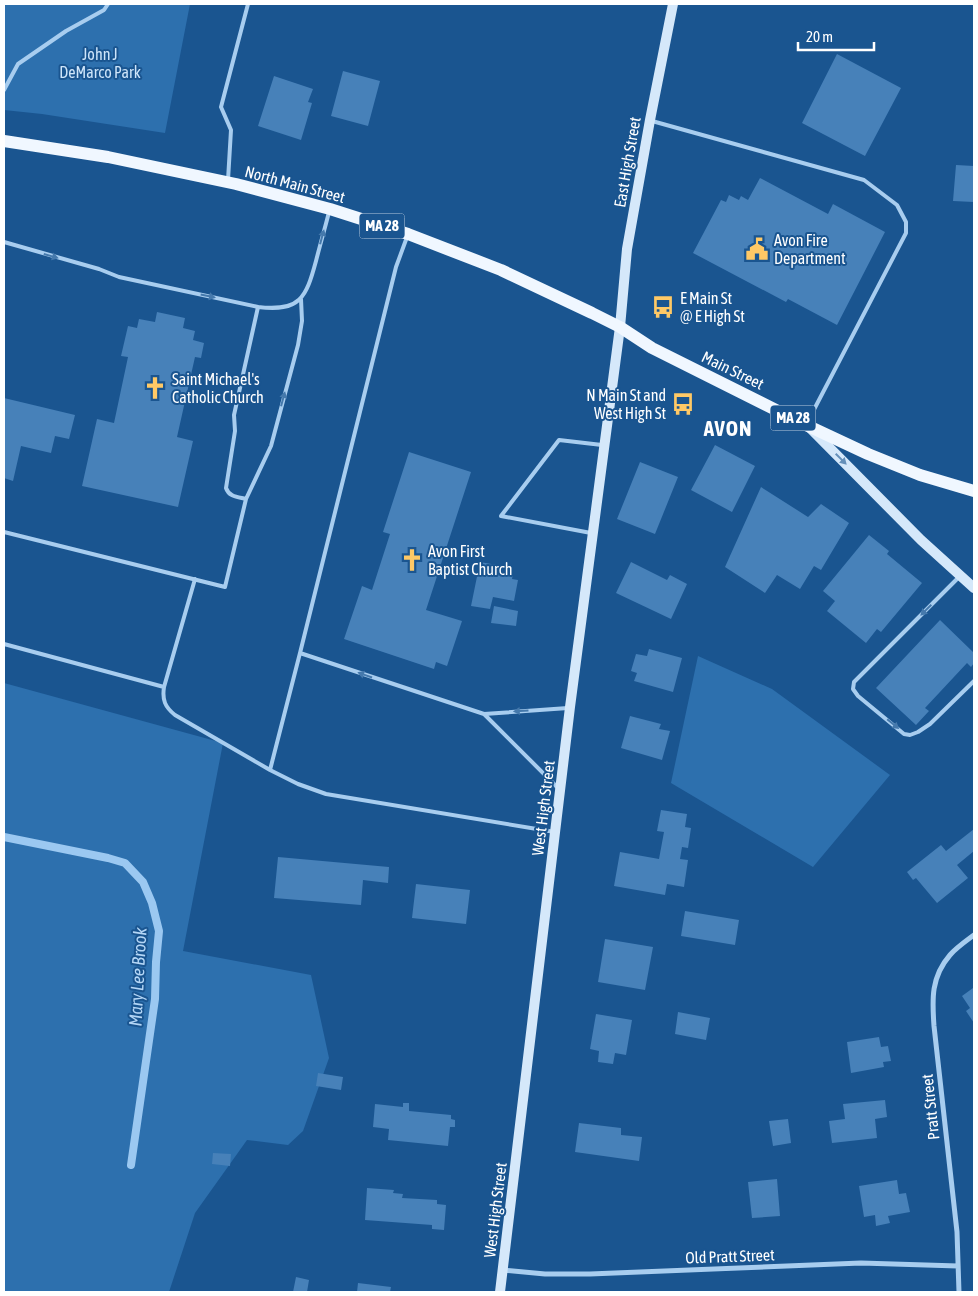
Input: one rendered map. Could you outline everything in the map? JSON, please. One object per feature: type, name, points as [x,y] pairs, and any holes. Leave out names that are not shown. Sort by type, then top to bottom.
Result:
[{"type":"main road","name":"East High Street","points":[[620,327],[627,249],[673,4]]},
{"type":"main road","name":"North Main Street","points":[[4,141],[108,157],[228,183],[330,208],[408,234],[501,270],[620,327]]},
{"type":"main road","name":"Main Street","points":[[620,327],[652,348],[868,454],[920,475],[974,492]]},
{"type":"main road","name":"West High Street","points":[[500,1292],[570,707],[620,327]]},
{"type":"main road","points":[[806,425],[921,540],[974,588]]},
{"type":"street","name":"Pratt Street","points":[[959,1292],[957,1232],[932,1002],[935,982],[941,967],[951,954],[974,935]]},
{"type":"street","name":"Old Pratt Street","points":[[503,1270],[545,1274],[590,1274],[861,1263],[958,1266]]},
{"type":"lane","points":[[4,90],[18,64],[66,31],[104,10],[108,4]]},
{"type":"lane","points":[[228,183],[231,130],[222,107],[248,4]]},
{"type":"lane","points":[[650,120],[864,180],[897,205],[906,222],[906,233],[806,425]]},
{"type":"lane","points":[[4,242],[98,269],[119,278],[275,309],[289,306],[301,299],[309,286],[330,208]]},
{"type":"lane","points":[[270,770],[396,267],[408,234]]},
{"type":"lane","points":[[4,532],[225,587],[246,499],[271,446],[298,345],[302,321],[301,299]]},
{"type":"lane","points":[[246,499],[229,494],[226,488],[235,431],[234,415],[258,307]]},
{"type":"lane","points":[[593,534],[501,516],[559,440],[604,445]]},
{"type":"lane","points":[[960,575],[854,682],[852,689],[904,734],[910,735],[930,724],[974,681]]},
{"type":"lane","points":[[195,579],[162,696],[164,704],[169,710],[270,770],[298,784],[326,794],[555,832]]},
{"type":"lane","points":[[4,644],[164,687]]},
{"type":"lane","points":[[300,654],[484,714],[570,707]]},
{"type":"lane","points":[[484,714],[560,791]]},
{"type":"green space","name":"John J DeMarco Park","points":[[4,4],[190,4],[165,133],[4,110]]},
{"type":"green space","points":[[698,656],[772,689],[890,775],[813,867],[671,783]]},
{"type":"green space","points":[[4,683],[223,743],[183,951],[311,975],[329,1058],[303,1131],[288,1145],[247,1140],[195,1213],[169,1292],[4,1292]]},
{"type":"building","points":[[837,54],[901,88],[865,156],[802,123]]},
{"type":"building","points":[[343,71],[380,81],[368,126],[331,116]]},
{"type":"building","points":[[274,76],[313,89],[308,102],[312,103],[301,140],[258,126]]},
{"type":"building","points":[[956,165],[974,166],[974,202],[953,201]]},
{"type":"building","points":[[760,178],[828,214],[833,204],[885,232],[837,325],[788,299],[786,302],[693,253],[721,200],[726,202],[729,195],[739,200],[741,196],[748,200]]},
{"type":"building","name":"Saint Michael's Catholic Church","points":[[157,312],[185,318],[183,328],[195,331],[193,340],[204,343],[201,358],[195,357],[177,437],[193,441],[178,507],[82,486],[97,419],[114,423],[128,357],[121,356],[128,326],[137,328],[139,319],[155,322]]},
{"type":"building","points":[[4,398],[75,415],[69,439],[55,436],[51,453],[21,446],[13,481],[4,478]]},
{"type":"building","points":[[715,445],[755,466],[732,512],[691,490]]},
{"type":"building","name":"Avon First Baptist Church","points":[[409,452],[471,472],[426,610],[462,621],[447,666],[436,662],[434,669],[344,639],[362,586],[372,590],[390,534],[383,532]]},
{"type":"building","points":[[640,462],[678,477],[655,534],[617,519]]},
{"type":"building","points":[[761,487],[808,517],[821,504],[849,523],[821,570],[814,566],[800,589],[777,575],[765,593],[725,567]]},
{"type":"building","points":[[869,535],[889,551],[887,554],[922,583],[881,632],[877,629],[866,643],[827,611],[835,601],[823,591]]},
{"type":"building","points":[[480,562],[497,565],[496,571],[513,574],[512,579],[518,580],[514,601],[493,597],[490,609],[471,606]]},
{"type":"building","points":[[631,562],[667,580],[670,575],[687,584],[671,619],[616,593]]},
{"type":"building","points":[[494,606],[518,611],[516,626],[491,623]]},
{"type":"building","points":[[940,620],[974,653],[974,663],[971,667],[967,663],[925,708],[929,711],[916,725],[876,688]]},
{"type":"building","points":[[649,649],[682,658],[673,692],[634,681],[637,673],[631,671],[636,654],[647,656]]},
{"type":"building","points":[[630,716],[661,724],[659,729],[670,731],[662,760],[621,748]]},
{"type":"building","points":[[661,810],[687,814],[685,827],[691,828],[688,848],[682,847],[680,859],[688,860],[684,887],[667,884],[665,895],[614,886],[620,852],[659,859],[664,832],[657,831]]},
{"type":"building","points":[[974,829],[974,851],[957,865],[968,878],[937,903],[916,878],[913,880],[907,872],[941,845],[946,851]]},
{"type":"building","points":[[278,857],[389,867],[388,883],[363,880],[361,905],[274,898]]},
{"type":"building","points":[[416,884],[470,890],[466,924],[412,918]]},
{"type":"building","points":[[685,911],[739,920],[735,945],[681,936]]},
{"type":"building","points":[[605,939],[653,947],[645,990],[598,982]]},
{"type":"building","points":[[973,988],[974,1023],[966,1011],[970,1008],[962,996]]},
{"type":"building","points":[[678,1012],[710,1018],[706,1040],[675,1034]]},
{"type":"building","points":[[596,1014],[632,1020],[626,1055],[615,1053],[613,1064],[598,1062],[599,1051],[590,1049]]},
{"type":"building","points":[[879,1037],[881,1047],[888,1046],[891,1061],[883,1062],[884,1067],[851,1073],[847,1042]]},
{"type":"building","points":[[318,1073],[343,1077],[341,1090],[316,1086]]},
{"type":"building","points":[[885,1100],[887,1117],[875,1119],[877,1138],[832,1143],[829,1121],[845,1119],[843,1104]]},
{"type":"building","points":[[403,1103],[409,1103],[409,1111],[451,1115],[451,1119],[455,1120],[455,1127],[450,1127],[448,1146],[388,1140],[389,1129],[373,1127],[375,1104],[403,1107]]},
{"type":"building","points":[[788,1119],[791,1143],[773,1146],[769,1121]]},
{"type":"building","points":[[579,1123],[621,1128],[621,1135],[642,1137],[639,1161],[575,1152]]},
{"type":"building","points":[[213,1153],[231,1154],[230,1166],[212,1164]]},
{"type":"building","points":[[777,1179],[780,1216],[752,1218],[748,1182]]},
{"type":"building","points":[[897,1180],[899,1194],[906,1193],[910,1212],[888,1216],[890,1223],[876,1226],[875,1215],[864,1217],[859,1186]]},
{"type":"building","points":[[367,1188],[394,1190],[393,1193],[403,1194],[402,1198],[437,1200],[437,1204],[446,1205],[444,1230],[432,1229],[432,1225],[365,1220]]},
{"type":"building","points":[[296,1277],[309,1280],[307,1292],[293,1292]]},
{"type":"building","points":[[358,1283],[391,1287],[390,1292],[357,1292]]},
{"type":"waterway","name":"Mary Lee Brook","points":[[4,837],[125,863],[143,882],[152,903],[159,931],[155,999],[131,1165]]},
{"type":"place","name":"Avon Fire Department","points":[[757,249]]},
{"type":"place","name":"E Main St @ E High St","points":[[663,307]]},
{"type":"place","name":"Saint Michael's Catholic Church","points":[[155,388]]},
{"type":"place","name":"N Main St and West High St","points":[[683,404]]},
{"type":"place","name":"Avon First Baptist Church","points":[[412,560]]},
{"type":"district","name":"AVON","points":[[728,429]]}]
